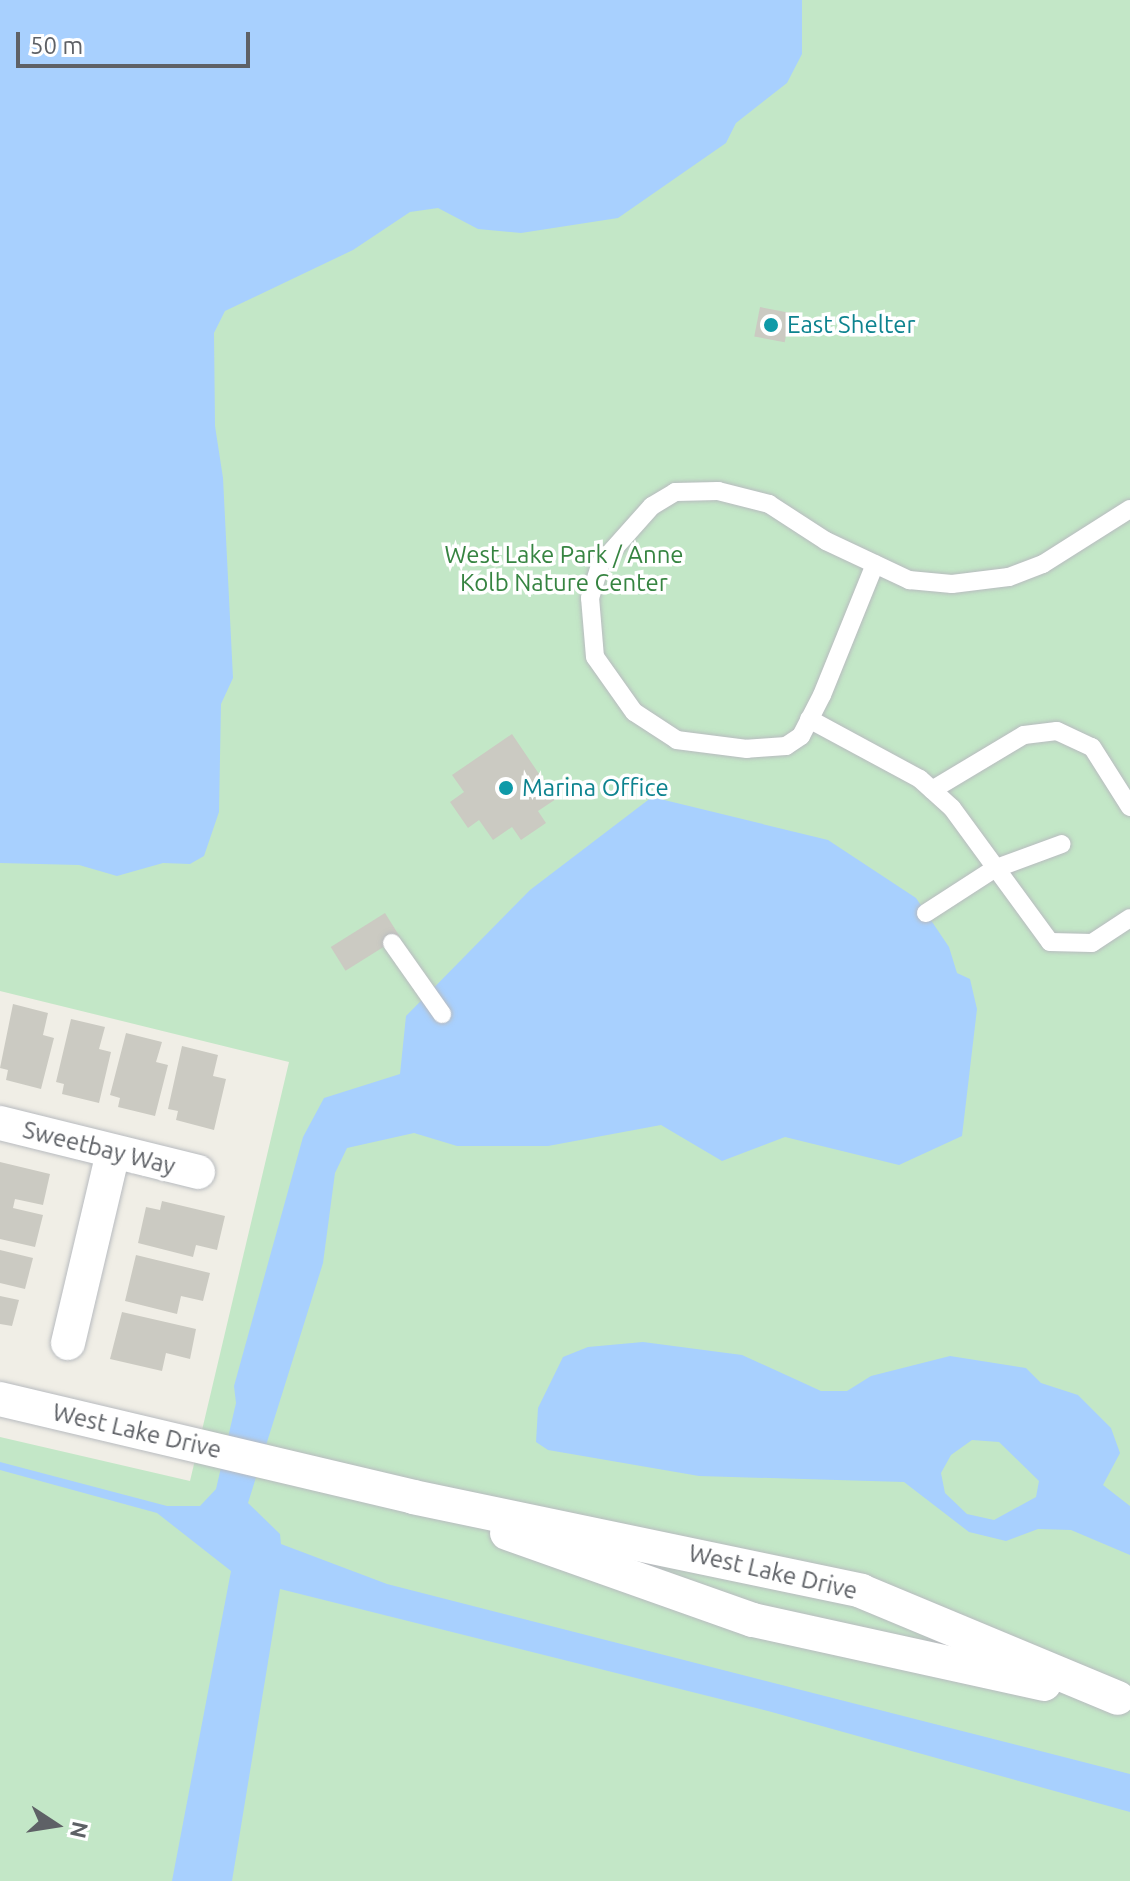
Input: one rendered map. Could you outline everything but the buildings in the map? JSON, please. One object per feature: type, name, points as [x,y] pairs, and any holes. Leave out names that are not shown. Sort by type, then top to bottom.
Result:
[{"type":"street","name":"Sweetbay Way","points":[[0,1123],[198,1172]]},
{"type":"street","points":[[68,1343],[113,1152]]},
{"type":"street","name":"West Lake Drive","points":[[0,1399],[413,1497],[861,1591],[1124,1700]]},
{"type":"street","name":"West Lake Drive","points":[[413,1497],[694,1601],[849,1643],[1124,1700]]},
{"type":"street","points":[[849,1643],[861,1591]]},
{"type":"lane","points":[[875,564],[809,719],[786,746],[747,749],[677,740],[634,712],[595,657],[590,598],[601,563],[652,506],[693,489],[769,504],[909,580],[952,584],[1009,577],[1092,538],[1130,509]]},
{"type":"lane","points":[[809,719],[853,738],[932,790],[1050,942],[1092,943],[1130,918]]},
{"type":"lane","points":[[932,790],[1024,735],[1057,731],[1092,747],[1130,807]]},
{"type":"lane","points":[[926,913],[994,869],[1062,844]]},
{"type":"lane","points":[[392,943],[442,1014]]},
{"type":"green space","name":"West Lake Park / Anne Kolb Nature Center","points":[[0,0],[1130,0],[1130,1881],[0,1881],[0,1437],[190,1481],[289,1062],[0,991]]},
{"type":"water","points":[[0,0],[802,0],[802,54],[787,83],[736,123],[726,143],[618,218],[521,233],[478,229],[438,208],[410,212],[353,250],[225,311],[214,333],[215,426],[223,478],[233,678],[221,704],[219,812],[204,856],[190,864],[163,863],[117,876],[79,865],[0,863]]},
{"type":"water","points":[[652,797],[828,840],[916,898],[949,947],[957,973],[970,979],[977,1009],[962,1136],[899,1165],[785,1137],[722,1161],[661,1125],[548,1146],[457,1146],[414,1133],[347,1148],[335,1173],[323,1263],[248,1503],[280,1534],[281,1544],[387,1584],[1130,1774],[1130,1812],[768,1711],[280,1589],[232,1881],[172,1881],[231,1571],[157,1513],[0,1470],[0,1462],[167,1506],[200,1506],[216,1489],[236,1403],[234,1386],[303,1137],[324,1098],[400,1074],[406,1016],[530,890]]},
{"type":"water","points":[[643,1342],[742,1355],[821,1391],[847,1391],[871,1376],[950,1356],[1026,1368],[1041,1383],[1078,1395],[1111,1428],[1120,1453],[1103,1485],[1130,1506],[1130,1555],[1071,1530],[1038,1529],[1006,1541],[969,1532],[904,1482],[699,1476],[548,1450],[536,1442],[538,1408],[563,1357],[588,1347]],"holes":[[[972,1440],[999,1442],[1039,1481],[1036,1497],[994,1520],[967,1514],[945,1493],[941,1473],[951,1455]]]},
{"type":"place","name":"East Shelter","points":[[771,325]]},
{"type":"place","name":"Marina Office","points":[[506,788]]}]
